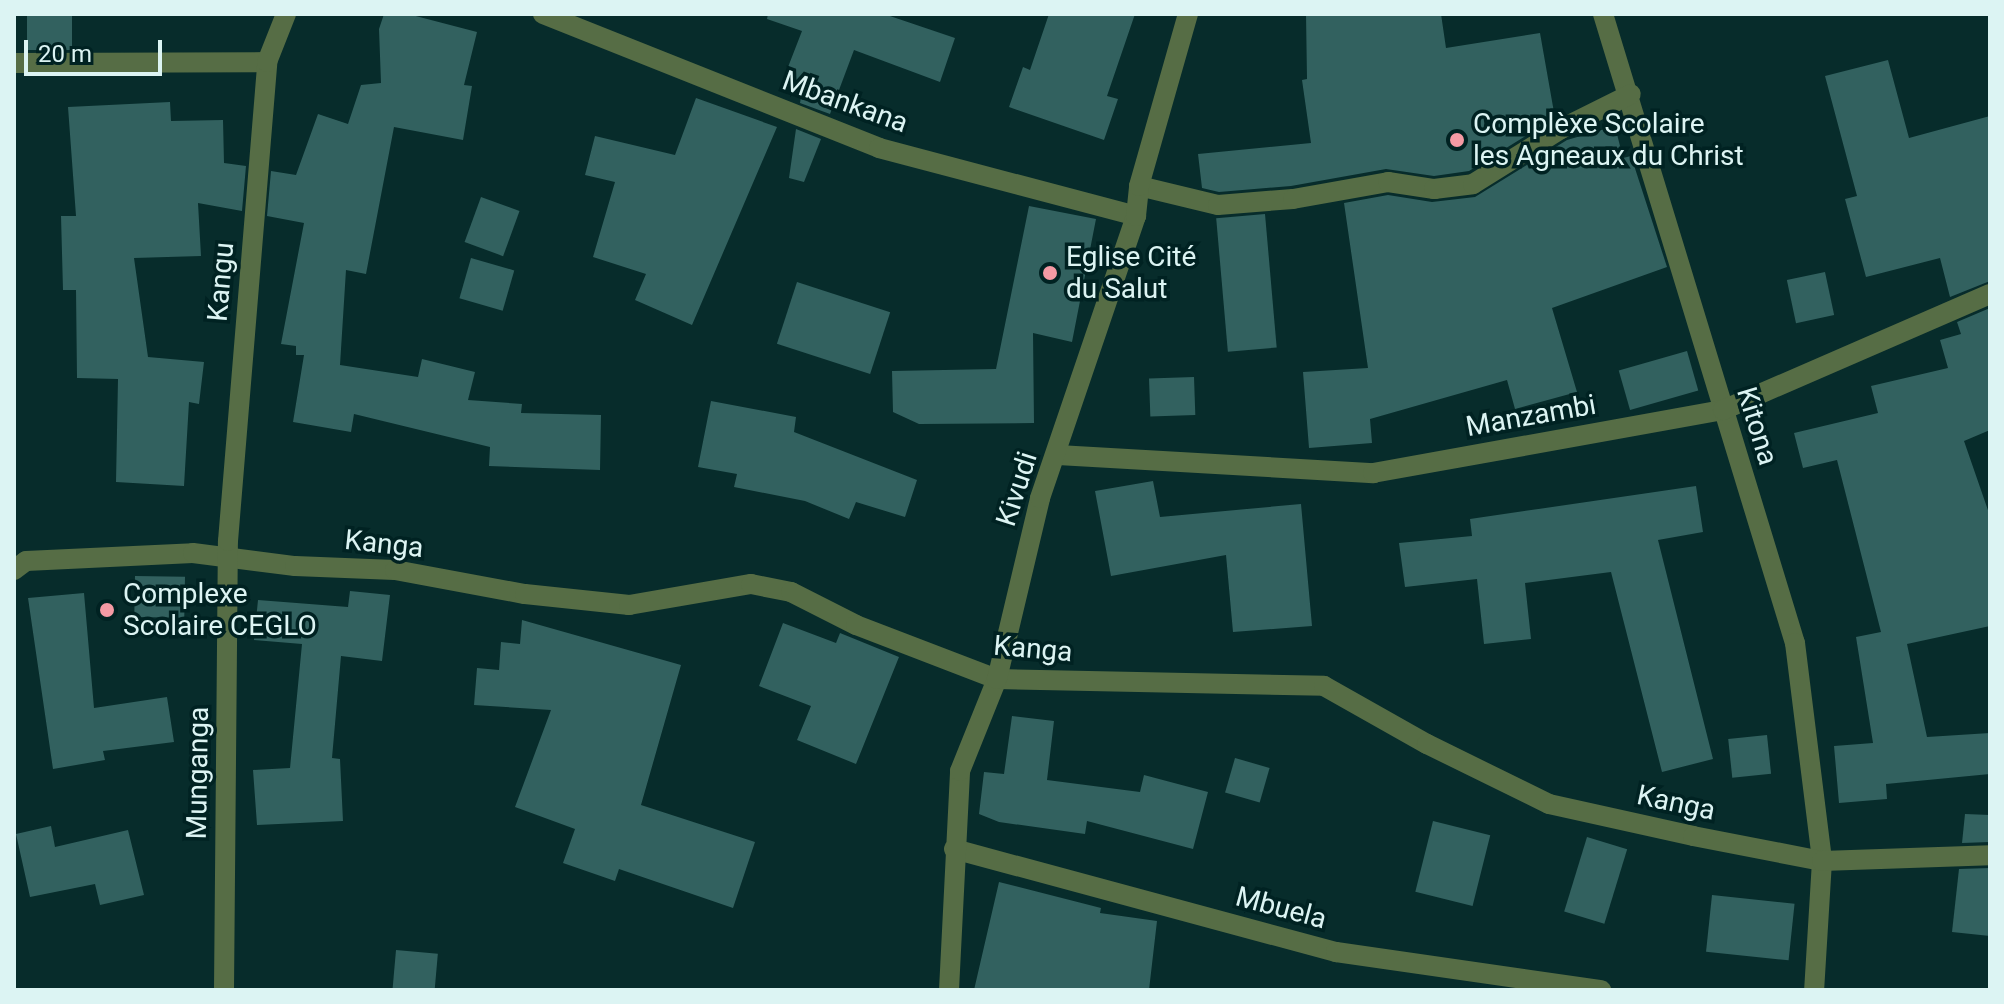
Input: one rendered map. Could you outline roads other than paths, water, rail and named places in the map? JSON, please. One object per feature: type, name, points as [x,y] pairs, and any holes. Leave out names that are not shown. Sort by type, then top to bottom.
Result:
[{"type":"street","name":"Kangu","points":[[228,557],[267,62],[286,14]]},
{"type":"street","name":"Mbankana","points":[[543,14],[879,148],[1136,216]]},
{"type":"street","name":"Kivudi","points":[[949,990],[960,771],[997,679],[1040,498],[1058,455],[1136,216],[1139,186],[1188,14]]},
{"type":"street","name":"Kitona","points":[[1603,14],[1631,94],[1795,643],[1822,861],[1814,990]]},
{"type":"street","points":[[14,63],[267,62]]},
{"type":"street","points":[[1139,186],[1218,205],[1293,199],[1388,182],[1434,189],[1473,184],[1561,129],[1631,94]]},
{"type":"street","name":"Manzambi","points":[[1058,455],[1373,473],[1723,410],[1990,294]]},
{"type":"street","name":"Kanga","points":[[14,570],[26,561],[92,556],[228,557],[395,570],[525,594],[629,605],[751,584],[791,592],[856,625],[997,679],[1324,686],[1427,744],[1549,804],[1822,861],[1990,855]]},
{"type":"street","name":"Munganga","points":[[224,990],[228,557]]},
{"type":"street","name":"Mbuela","points":[[954,849],[1336,952],[1601,990]]},
{"type":"place","name":"Complèxe Scolaire les Agneaux du Christ","points":[[1457,140]]},
{"type":"place","name":"Eglise Cité du Salut","points":[[1050,273]]},
{"type":"place","name":"Complexe Scolaire CEGLO","points":[[107,610]]}]
